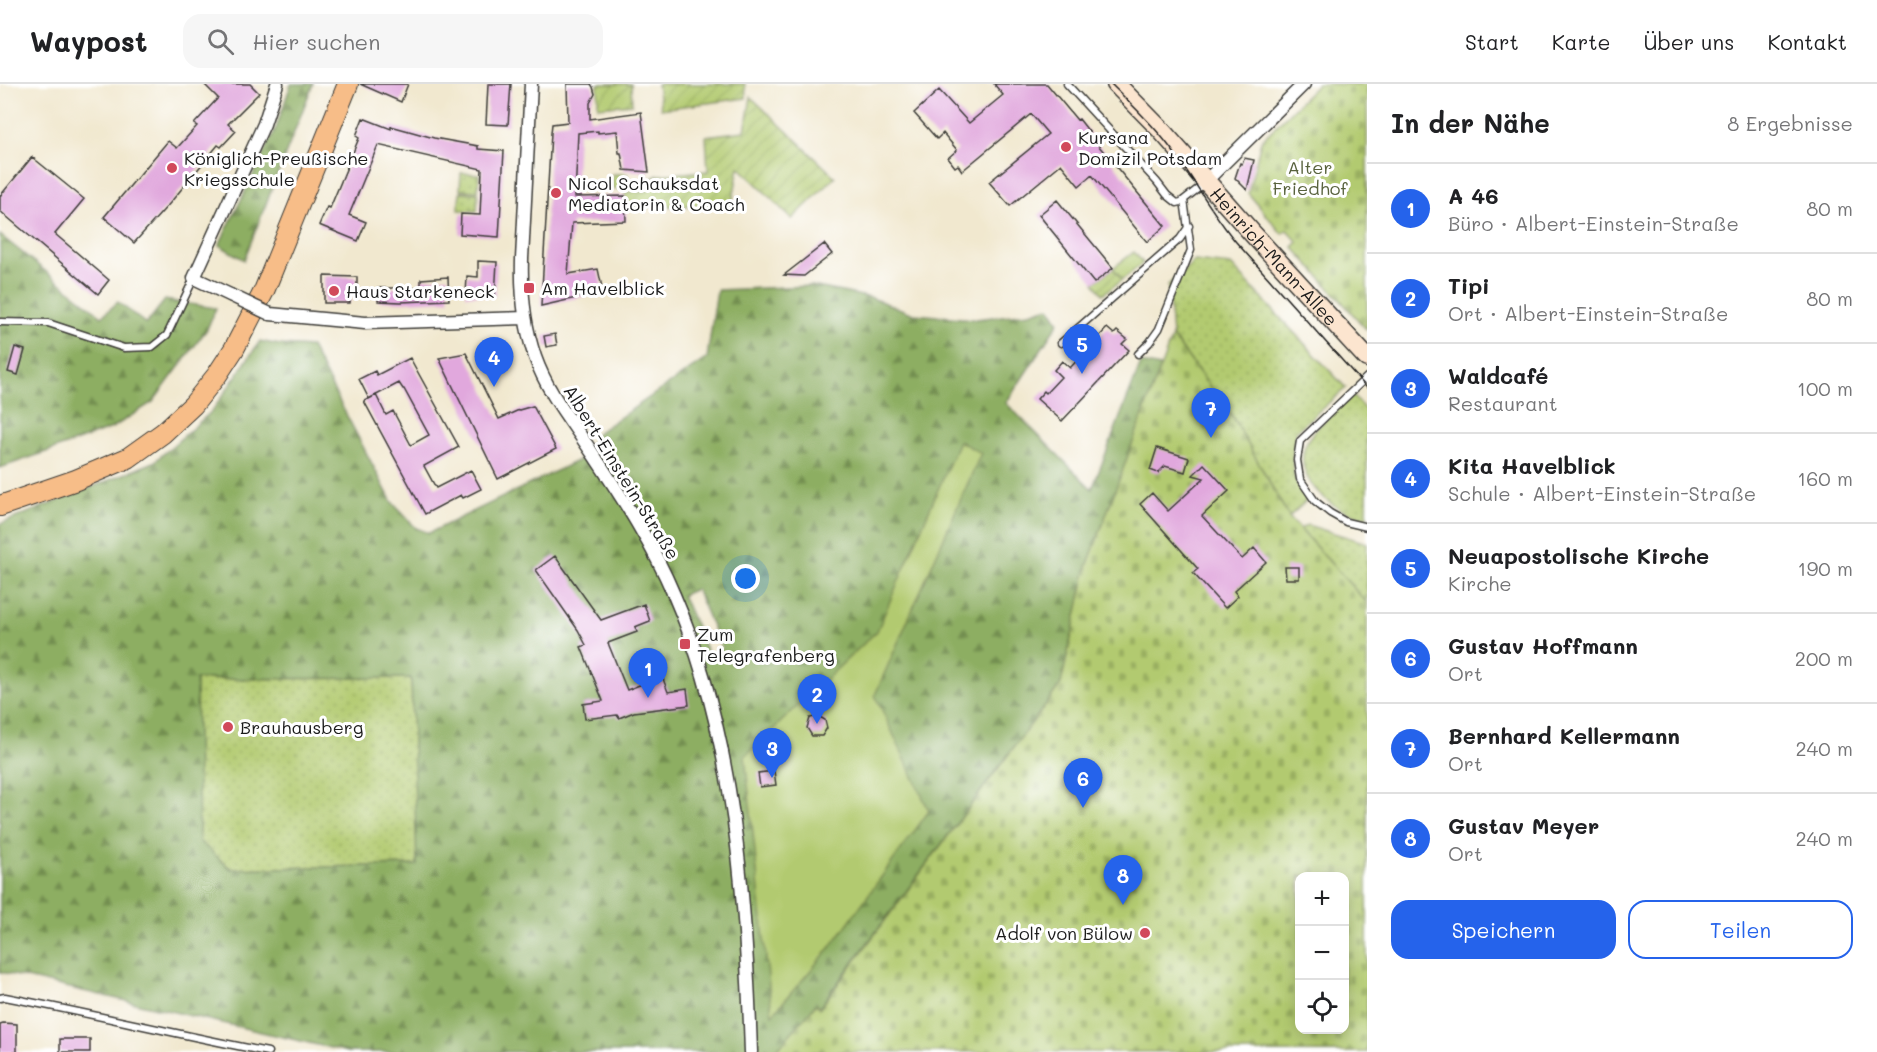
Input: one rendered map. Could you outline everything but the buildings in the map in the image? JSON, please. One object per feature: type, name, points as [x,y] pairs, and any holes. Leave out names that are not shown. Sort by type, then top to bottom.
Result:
[{"type":"main road","points":[[0,506],[76,480],[128,458],[163,433],[193,405],[234,349],[264,291],[348,84]]},
{"type":"main road","name":"Heinrich-Mann-Allee","points":[[1116,84],[1142,109],[1367,358]]},
{"type":"street","points":[[277,84],[264,124],[194,278],[270,314],[365,323],[525,318]]},
{"type":"street","name":"Albert-Einstein-Straße","points":[[531,84],[521,283],[525,318],[542,375],[561,410],[639,525],[682,613],[702,670],[713,710],[734,824],[748,971],[751,1052]]},
{"type":"street","points":[[1206,181],[1305,84]]},
{"type":"lane","name":"Heinrich-Mann-Allee","points":[[1067,84],[1172,200],[1177,203],[1184,200],[1206,181]]},
{"type":"lane","points":[[1138,354],[1159,329],[1191,250],[1184,200]]},
{"type":"lane","points":[[1061,343],[1180,239],[1189,226]]},
{"type":"lane","points":[[0,322],[48,323],[124,348],[152,347],[167,335],[194,278]]},
{"type":"lane","points":[[1367,376],[1300,441],[1297,460],[1300,479],[1315,501],[1346,522],[1367,527]]},
{"type":"lane","points":[[0,998],[15,999],[268,1052]]},
{"type":"green space","points":[[291,84],[313,84],[244,260],[219,245],[276,128]]},
{"type":"green space","points":[[598,84],[631,84],[632,104],[598,107]]},
{"type":"green space","points":[[657,84],[745,84],[746,98],[661,109]]},
{"type":"green space","name":"Alter Friedhof","points":[[1318,84],[1367,84],[1367,330],[1293,247],[1298,242],[1287,230],[1282,234],[1248,193],[1261,141]]},
{"type":"green space","points":[[751,97],[835,177],[792,219],[739,167],[732,204],[626,208],[625,192],[648,191],[648,180],[658,175],[708,171],[706,136],[745,131]]},
{"type":"green space","points":[[461,173],[479,174],[478,191],[460,190]]},
{"type":"green space","points":[[612,174],[627,174],[627,189],[612,189]]},
{"type":"green space","points":[[460,192],[478,193],[477,211],[458,210]]},
{"type":"green space","points":[[0,235],[102,316],[118,302],[146,324],[165,300],[216,308],[207,329],[153,402],[112,428],[0,468]]},
{"type":"green space","points":[[1134,252],[1143,263],[1122,280],[1113,268]]},
{"type":"green space","points":[[1194,261],[1231,265],[1346,388],[1297,430],[1293,449],[1293,471],[1297,483],[1308,499],[1289,517],[1232,416],[1172,336],[1168,285]]},
{"type":"green space","points":[[1113,268],[1122,280],[1103,294],[1094,283]]},
{"type":"green space","points":[[812,286],[872,298],[914,314],[975,319],[1029,313],[1049,307],[1059,322],[1006,403],[1092,489],[1141,363],[1161,367],[1087,567],[1061,684],[819,1008],[816,1005],[775,1052],[348,1052],[0,972],[0,524],[154,462],[212,411],[260,341],[311,347],[392,502],[416,528],[429,533],[583,458],[597,433],[707,358],[717,290]],"holes":[[[696,589],[722,649],[709,656],[682,595]],[[411,678],[417,865],[231,869],[199,841],[196,679]]]},
{"type":"green space","points":[[1172,336],[1232,416],[1289,517],[1367,603],[1367,1052],[775,1052],[816,1004],[820,1008],[1061,684],[1087,567]]},
{"type":"green space","points":[[1353,396],[1367,412],[1367,517],[1342,510],[1320,494],[1305,471],[1303,459],[1305,446],[1313,432]]},
{"type":"green space","points":[[959,441],[981,453],[875,695],[929,811],[830,948],[772,1015],[745,756],[877,631]]},
{"type":"green space","points":[[1307,525],[1367,543],[1367,603],[1300,529]]},
{"type":"green space","points":[[411,678],[418,865],[231,869],[199,841],[195,679]]},
{"type":"tram line","points":[[1111,84],[1162,138],[1236,242],[1367,388]]},
{"type":"place","name":"Kursana Domizil Potsdam","points":[[1066,147]]},
{"type":"place","name":"Königlich-Preußische Kriegsschule","points":[[172,168]]},
{"type":"place","name":"Nicol Schauksdat Mediatorin & Coach","points":[[556,193]]},
{"type":"place","name":"Am Havelblick","points":[[529,288]]},
{"type":"place","name":"Haus Starkeneck","points":[[334,291]]},
{"type":"place","name":"Neuapostolische Kirche","points":[[1082,374]]},
{"type":"place","name":"Kita Havelblick","points":[[494,387]]},
{"type":"place","name":"Bernhard Kellermann","points":[[1211,438]]},
{"type":"place","name":"Zum Telegrafenberg","points":[[685,644]]},
{"type":"place","name":"A 46","points":[[648,698]]},
{"type":"place","name":"Tipi","points":[[817,724]]},
{"type":"place","name":"Brauhausberg","points":[[228,727]]},
{"type":"place","name":"Waldcafé","points":[[772,778]]},
{"type":"place","name":"Gustav Hoffmann","points":[[1083,808]]},
{"type":"place","name":"Gustav Meyer","points":[[1123,905]]},
{"type":"place","name":"Adolf von Bülow","points":[[1145,933]]}]
